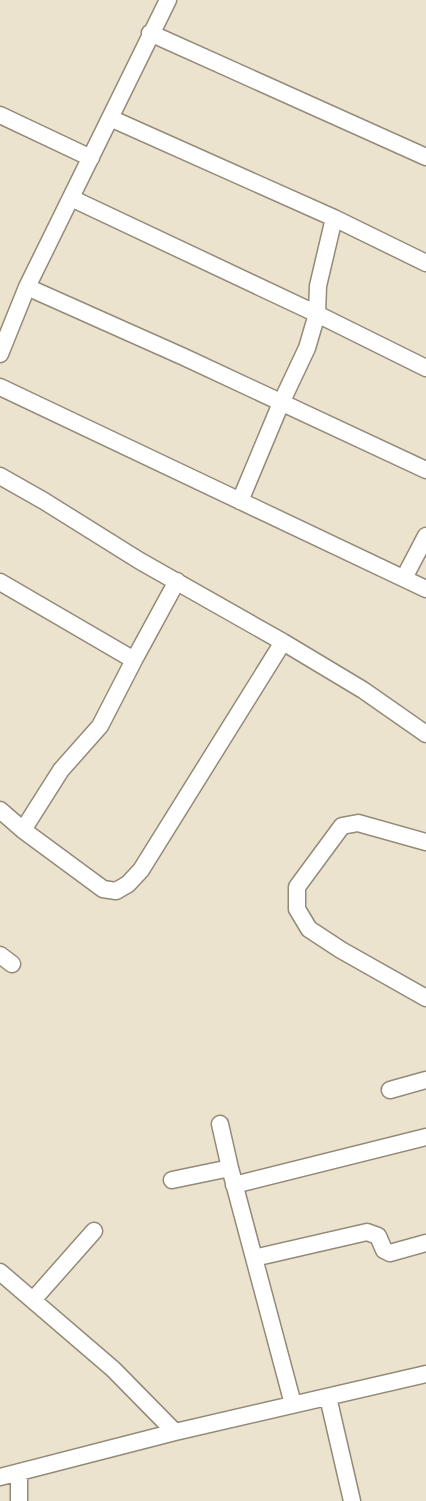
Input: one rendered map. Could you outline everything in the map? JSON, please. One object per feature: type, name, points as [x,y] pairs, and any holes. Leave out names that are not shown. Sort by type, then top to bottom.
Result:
[{"type":"street","points":[[0,354],[27,287],[150,33],[168,0]]},
{"type":"street","points":[[150,33],[426,156]]},
{"type":"street","points":[[0,115],[91,158]]},
{"type":"street","points":[[110,118],[334,218],[426,263]]},
{"type":"street","points":[[71,198],[317,314],[426,368]]},
{"type":"street","points":[[240,501],[281,403],[307,348],[317,314],[318,286],[334,218]]},
{"type":"street","points":[[27,287],[426,470]]},
{"type":"street","points":[[0,387],[426,589]]},
{"type":"street","points":[[0,476],[44,501],[140,562],[283,642],[363,690],[426,734]]},
{"type":"street","points":[[404,578],[426,536]]},
{"type":"street","points":[[0,582],[134,660]]},
{"type":"street","points":[[23,830],[61,770],[100,726],[177,582]]},
{"type":"street","points":[[0,810],[23,830],[103,889],[116,891],[128,884],[141,870],[283,642]]},
{"type":"street","points":[[426,842],[358,822],[342,826],[297,887],[297,909],[309,929],[341,950],[426,998]]},
{"type":"street","points":[[390,1090],[426,1080]]},
{"type":"street","points":[[220,1124],[234,1185],[293,1404]]},
{"type":"street","points":[[234,1185],[426,1137]]},
{"type":"street","points":[[172,1180],[230,1168]]},
{"type":"street","points":[[33,1300],[94,1231]]},
{"type":"street","points":[[254,1258],[367,1232],[378,1236],[384,1250],[390,1253],[426,1243]]},
{"type":"street","points":[[0,1272],[113,1368],[175,1432]]},
{"type":"street","points":[[0,1477],[175,1432],[426,1374]]},
{"type":"street","points":[[328,1397],[352,1501]]},
{"type":"street","points":[[19,1472],[19,1501]]}]
